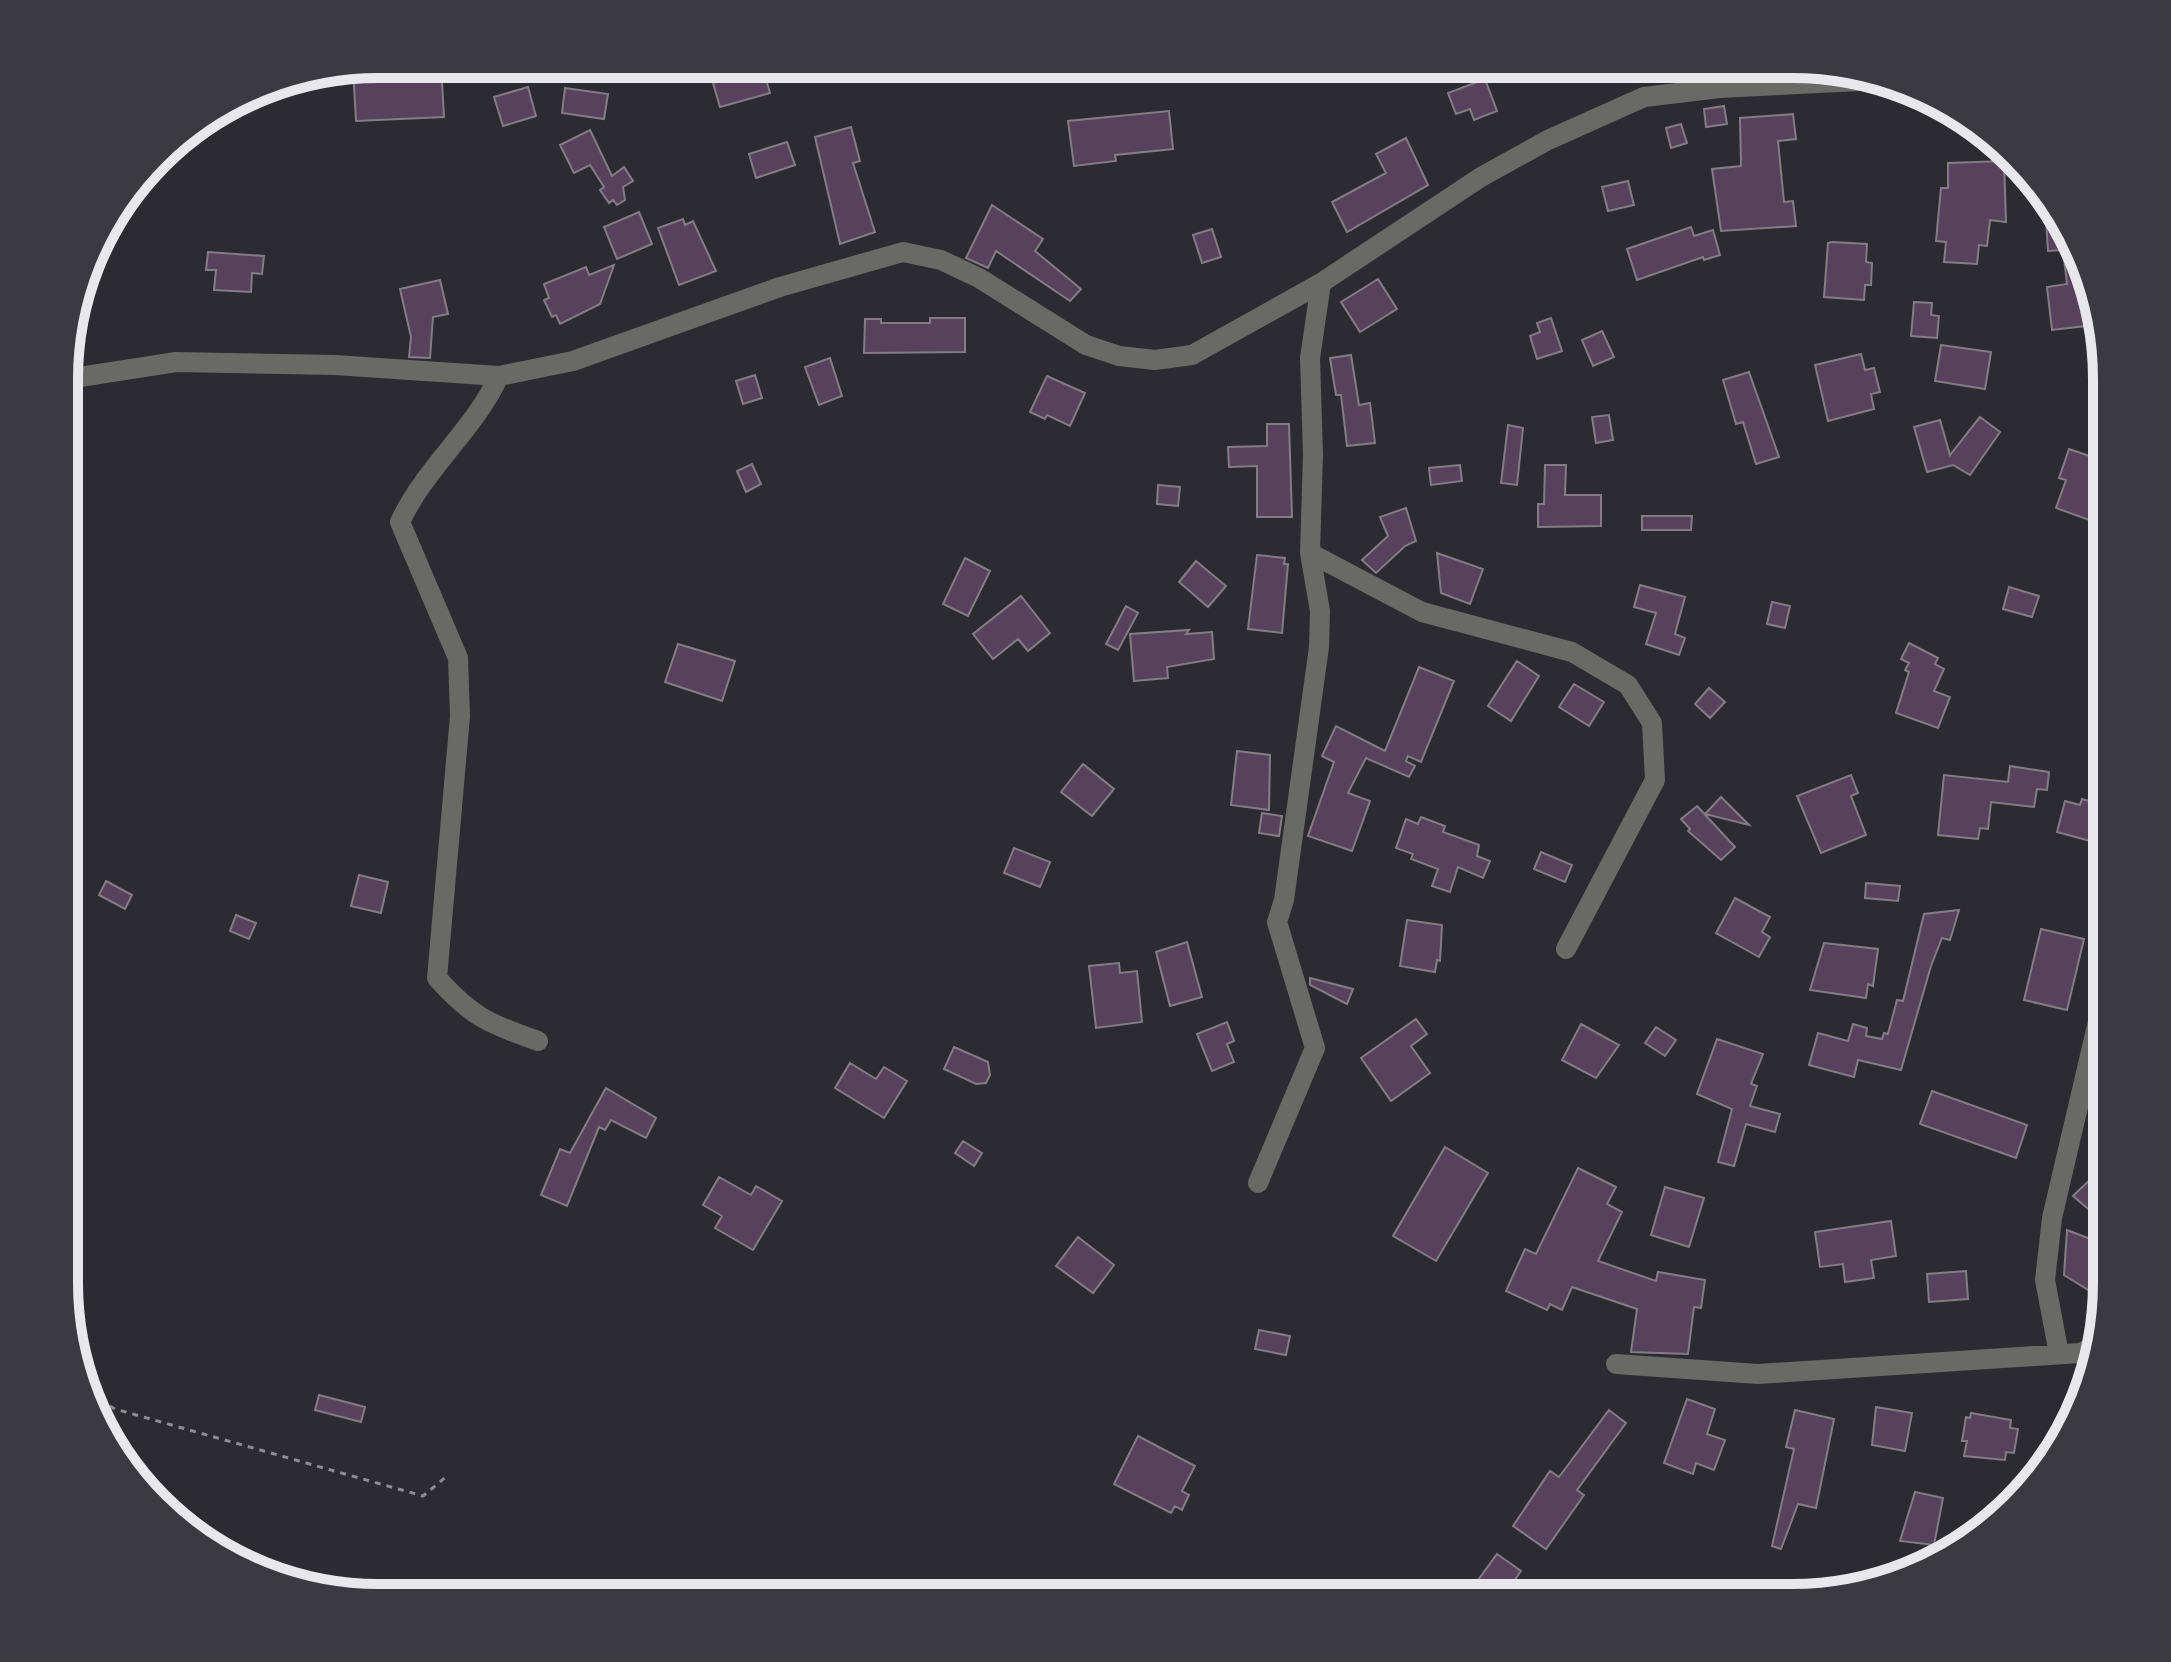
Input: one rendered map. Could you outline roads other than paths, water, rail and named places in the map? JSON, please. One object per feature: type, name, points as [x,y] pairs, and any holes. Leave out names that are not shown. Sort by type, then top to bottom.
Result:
[{"type":"street","points":[[78,377],[176,362],[335,365],[499,376],[573,361],[780,287],[903,252],[941,260],[979,278],[1086,345],[1119,356],[1155,360],[1192,355],[1321,283],[1481,177],[1548,140],[1644,97],[1720,88],[1838,82]]},
{"type":"street","points":[[1258,1183],[1315,1048],[1277,922],[1284,900],[1316,691],[1320,611],[1310,553],[1313,454],[1310,358],[1321,283]]},
{"type":"street","points":[[499,376],[487,402],[412,495],[400,522],[458,658],[460,716],[437,978],[463,1007],[490,1024],[538,1041]]},
{"type":"street","points":[[1310,553],[1422,612],[1572,652],[1628,685],[1652,723],[1655,780],[1566,949]]},
{"type":"street","points":[[2059,1354],[2045,1280],[2052,1218],[2093,1043]]},
{"type":"street","points":[[1616,1364],[1758,1374],[2085,1351]]}]
